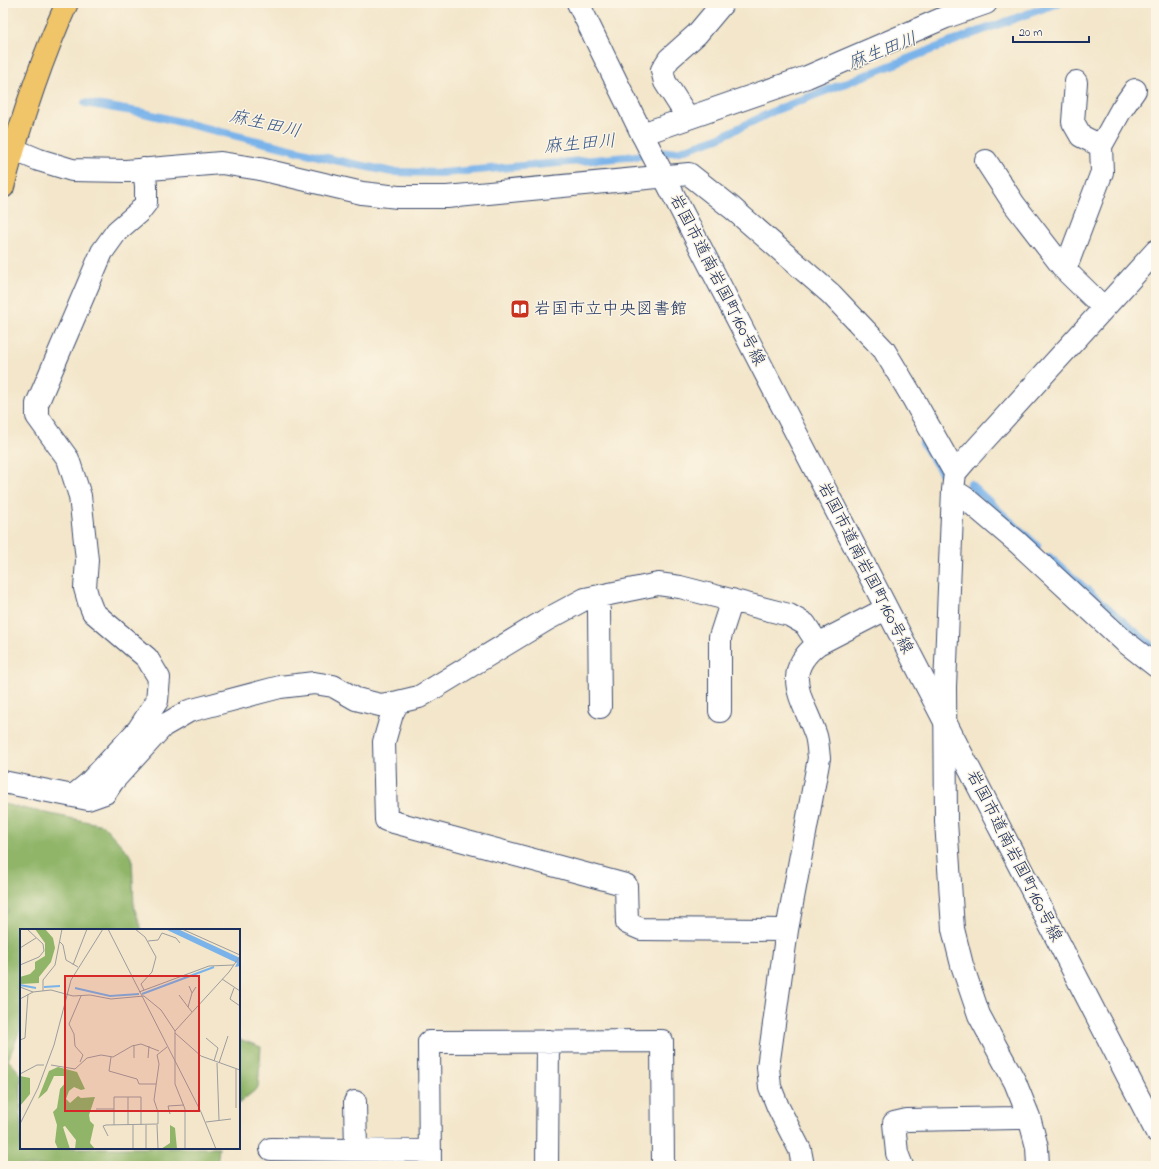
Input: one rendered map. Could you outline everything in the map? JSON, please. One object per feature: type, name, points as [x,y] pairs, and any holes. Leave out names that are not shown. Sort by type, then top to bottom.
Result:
[{"type":"highway","points":[[3,187],[8,147],[55,29],[67,3]]},
{"type":"street","name":"岩国市道南岩国町160号線","points":[[578,3],[642,134],[1156,1131]]},
{"type":"street","points":[[688,118],[665,82],[662,70],[669,59],[697,34],[723,3]]},
{"type":"street","points":[[642,134],[807,77],[946,17],[986,3]]},
{"type":"street","points":[[1076,82],[1073,122],[1081,136],[1101,146]]},
{"type":"street","points":[[1065,270],[1102,172],[1101,146],[1121,110],[1135,90]]},
{"type":"street","points":[[8,147],[39,160],[72,170],[126,171],[221,163],[260,169],[362,193],[398,197],[447,197],[689,174],[732,208],[831,294],[884,350],[910,393],[954,482],[964,497],[1005,532],[1124,641],[1156,666]]},
{"type":"street","points":[[986,161],[1014,204],[1065,270],[1104,308]]},
{"type":"street","points":[[73,796],[89,783],[138,730],[157,701],[159,678],[147,658],[93,612],[85,588],[87,560],[80,496],[68,460],[37,416],[37,404],[102,252],[117,231],[139,212],[146,203],[144,169]]},
{"type":"street","points":[[1038,1166],[1037,1147],[1029,1117],[1015,1082],[979,1015],[962,965],[953,929],[946,821],[945,687],[954,482],[1024,396],[1156,251]]},
{"type":"street","points":[[3,782],[88,799],[105,793],[113,781],[163,726],[189,711],[280,687],[314,683],[333,686],[356,699],[380,705],[419,697],[546,620],[585,599],[658,584],[680,587],[789,615],[805,624],[818,644]]},
{"type":"street","points":[[597,597],[599,611],[600,707]]},
{"type":"street","points":[[720,710],[720,637],[732,600]]},
{"type":"street","points":[[803,1166],[800,1150],[778,1107],[770,1087],[768,1067],[788,930],[819,758],[816,738],[799,695],[796,680],[800,664],[808,651],[818,644],[886,609]]},
{"type":"street","points":[[398,702],[392,714],[384,742],[386,820],[626,885],[627,923],[640,929],[788,930]]},
{"type":"street","points":[[547,1166],[548,1041]]},
{"type":"street","points":[[271,1149],[356,1150],[430,1158],[429,1042],[662,1041],[663,1166]]},
{"type":"street","points":[[355,1102],[356,1150]]},
{"type":"street","points":[[902,1166],[897,1153],[894,1123],[907,1120],[1029,1117]]},
{"type":"green space","points":[[3,804],[103,825],[132,857],[134,907],[142,929],[20,929],[20,1030],[8,1060],[20,1073],[20,1149],[219,1149],[217,1166],[3,1166],[3,918],[8,911],[3,896]]},
{"type":"green space","points":[[240,1039],[261,1047],[258,1088],[240,1102]]},
{"type":"waterway","name":"麻生田川","points":[[85,103],[144,113],[335,160],[392,172],[443,173],[627,157],[680,151],[718,138],[776,110],[972,34],[1058,3]]},
{"type":"waterway","points":[[923,443],[943,474]]},
{"type":"waterway","points":[[970,484],[1037,546]]},
{"type":"waterway","points":[[1049,557],[1156,650]]},
{"type":"place","name":"岩国市立中央図書館","points":[[520,309]]}]
